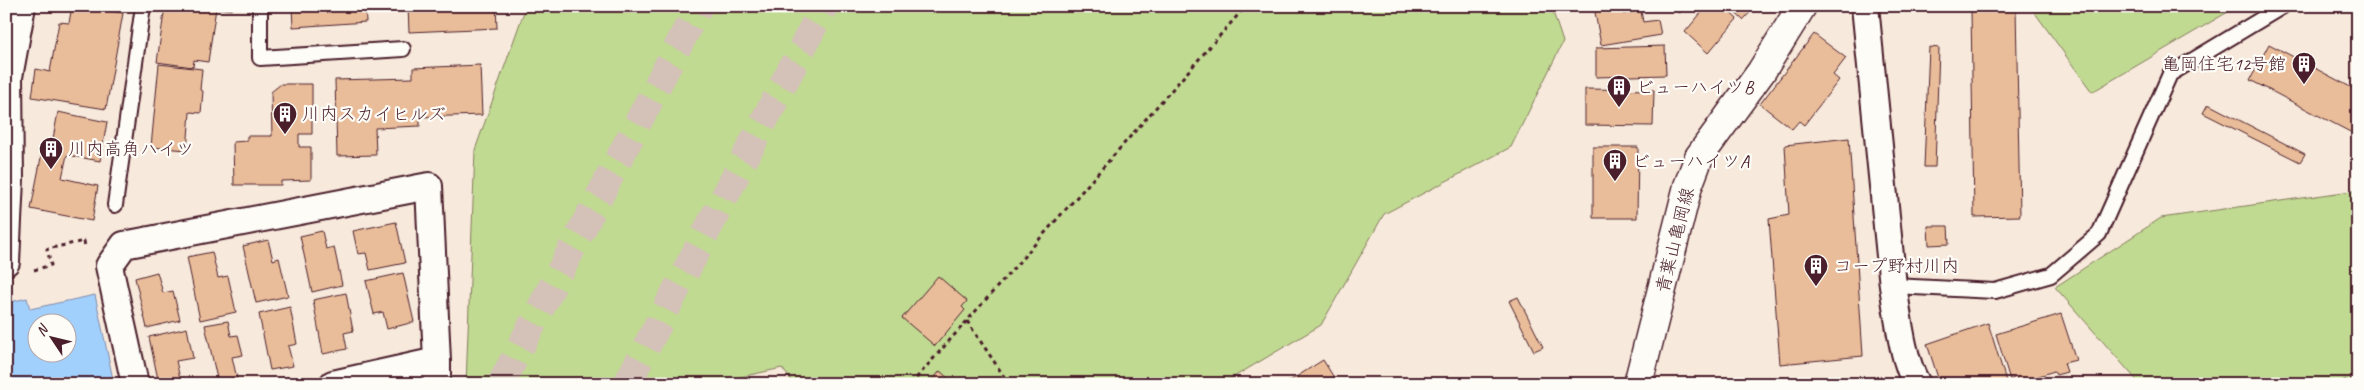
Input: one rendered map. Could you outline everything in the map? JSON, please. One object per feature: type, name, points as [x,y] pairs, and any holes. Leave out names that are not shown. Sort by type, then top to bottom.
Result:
[{"type":"street","points":[[6,262],[10,77],[22,6]]},
{"type":"street","name":"青葉山亀岡線","points":[[1638,384],[1688,186],[1699,157],[1761,72],[1802,6]]},
{"type":"street","points":[[1865,6],[1893,286],[1898,319],[1912,375],[1917,384]]},
{"type":"street","points":[[134,384],[109,266],[124,245],[429,186],[437,372],[333,384]]},
{"type":"lane","points":[[115,205],[143,6]]},
{"type":"lane","points":[[260,6],[260,58],[403,49]]},
{"type":"lane","points":[[1893,286],[1995,291],[2050,275],[2099,234],[2170,74],[2283,6]]},
{"type":"path","points":[[911,384],[1246,6]]},
{"type":"path","points":[[44,267],[51,266],[47,248],[84,241],[86,248]]},
{"type":"path","points":[[967,322],[1008,384]]},
{"type":"path","points":[[2335,384],[2358,377]]},
{"type":"green space","points":[[526,6],[1551,6],[1563,42],[1511,147],[1384,214],[1321,325],[1222,384],[794,384],[782,368],[708,384],[466,384],[475,150]]},
{"type":"green space","points":[[2030,6],[2238,6],[2092,92]]},
{"type":"green space","points":[[2358,190],[2358,384],[2140,384],[2055,287],[2161,218]]},
{"type":"water","points":[[95,295],[114,384],[6,384],[6,303],[27,298],[30,309]]},
{"type":"building","points":[[72,6],[123,13],[106,109],[32,97],[36,69],[50,72],[59,22],[69,23]]},
{"type":"building","points":[[165,6],[233,6],[232,10],[216,8],[208,62],[194,60],[193,67],[157,62]]},
{"type":"building","points":[[292,6],[365,6],[366,22],[293,27]]},
{"type":"building","points":[[408,6],[496,6],[497,28],[409,32]]},
{"type":"building","points":[[1622,6],[1623,14],[1641,11],[1643,22],[1658,20],[1661,35],[1601,45],[1594,7]]},
{"type":"building","points":[[1670,6],[1685,6],[1680,13]]},
{"type":"building","points":[[1707,6],[1723,6],[1737,19],[1708,53],[1685,32]]},
{"type":"building","points":[[1728,6],[1756,6],[1743,20]]},
{"type":"building","points":[[2016,7],[2020,216],[1974,217],[1971,8]]},
{"type":"building","points":[[1814,34],[1846,58],[1833,75],[1839,80],[1804,125],[1799,121],[1792,129],[1760,104]]},
{"type":"building","name":"亀岡住宅12号館","points":[[2269,44],[2358,91],[2358,136],[2250,80]]},
{"type":"building","points":[[1665,46],[1666,75],[1596,77],[1596,48]]},
{"type":"building","points":[[1929,47],[1939,48],[1935,167],[1924,167]]},
{"type":"building","points":[[159,64],[202,69],[200,90],[203,91],[201,113],[190,112],[187,150],[151,147]]},
{"type":"building","points":[[480,65],[482,115],[420,117],[420,126],[375,128],[376,155],[337,156],[335,80],[413,78],[413,68]]},
{"type":"building","name":"川内スカイヒルズ","points":[[281,84],[312,84],[312,134],[299,134],[299,147],[311,147],[311,180],[281,181],[281,185],[234,185],[233,142],[247,141],[247,136],[272,136],[271,92]]},
{"type":"building","name":"ビューハイツB","points":[[1585,89],[1654,90],[1653,126],[1585,125]]},
{"type":"building","points":[[2208,104],[2305,154],[2300,162],[2203,113]]},
{"type":"building","name":"川内高角ハイツ","points":[[58,112],[107,122],[100,161],[67,155],[62,178],[98,186],[92,221],[31,209],[44,142],[52,144]]},
{"type":"building","name":"コープ野村川内","points":[[1849,138],[1863,356],[1780,364],[1769,219],[1789,215],[1785,145]]},
{"type":"building","name":"ビューハイツA","points":[[1593,147],[1638,147],[1637,218],[1593,218]]},
{"type":"building","points":[[396,222],[405,263],[370,270],[366,253],[358,254],[353,231]]},
{"type":"building","points":[[1928,226],[1948,226],[1949,244],[1929,245]]},
{"type":"building","points":[[322,231],[326,249],[334,247],[342,285],[312,292],[300,236]]},
{"type":"building","points":[[268,240],[273,260],[279,258],[288,296],[256,303],[243,246]]},
{"type":"building","points":[[212,252],[218,278],[228,276],[236,312],[200,320],[187,257]]},
{"type":"building","points":[[157,272],[163,293],[173,291],[180,320],[147,328],[135,278]]},
{"type":"building","points":[[403,273],[414,322],[387,329],[383,312],[374,314],[366,281]]},
{"type":"building","points":[[938,276],[967,301],[962,307],[965,310],[935,346],[902,318]]},
{"type":"building","points":[[346,293],[353,331],[344,333],[347,349],[323,354],[313,300]]},
{"type":"building","points":[[1518,297],[1543,347],[1534,351],[1509,301]]},
{"type":"building","points":[[290,307],[297,344],[288,346],[293,366],[270,370],[259,314]]},
{"type":"building","points":[[2061,314],[2076,360],[2064,363],[2067,372],[2056,375],[2054,371],[2018,383],[2016,377],[2010,380],[1996,334]]},
{"type":"building","points":[[228,321],[231,336],[238,335],[243,355],[232,357],[237,379],[218,383],[205,325]]},
{"type":"building","points":[[1988,323],[2007,384],[1940,384],[1927,344]]},
{"type":"building","points":[[187,328],[193,358],[176,361],[181,383],[159,384],[149,337]]},
{"type":"building","points":[[1323,360],[1338,384],[1285,384]]},
{"type":"building","points":[[940,371],[949,379],[945,384],[933,384],[931,382]]},
{"type":"tunnel","points":[[501,384],[699,6]]},
{"type":"tunnel","points":[[627,384],[824,6]]},
{"type":"place","name":"亀岡住宅12号館","points":[[2304,85]]},
{"type":"place","name":"ビューハイツB","points":[[1619,108]]},
{"type":"place","name":"川内スカイヒルズ","points":[[285,135]]},
{"type":"place","name":"川内高角ハイツ","points":[[51,170]]},
{"type":"place","name":"ビューハイツA","points":[[1615,182]]},
{"type":"place","name":"コープ野村川内","points":[[1816,287]]}]
